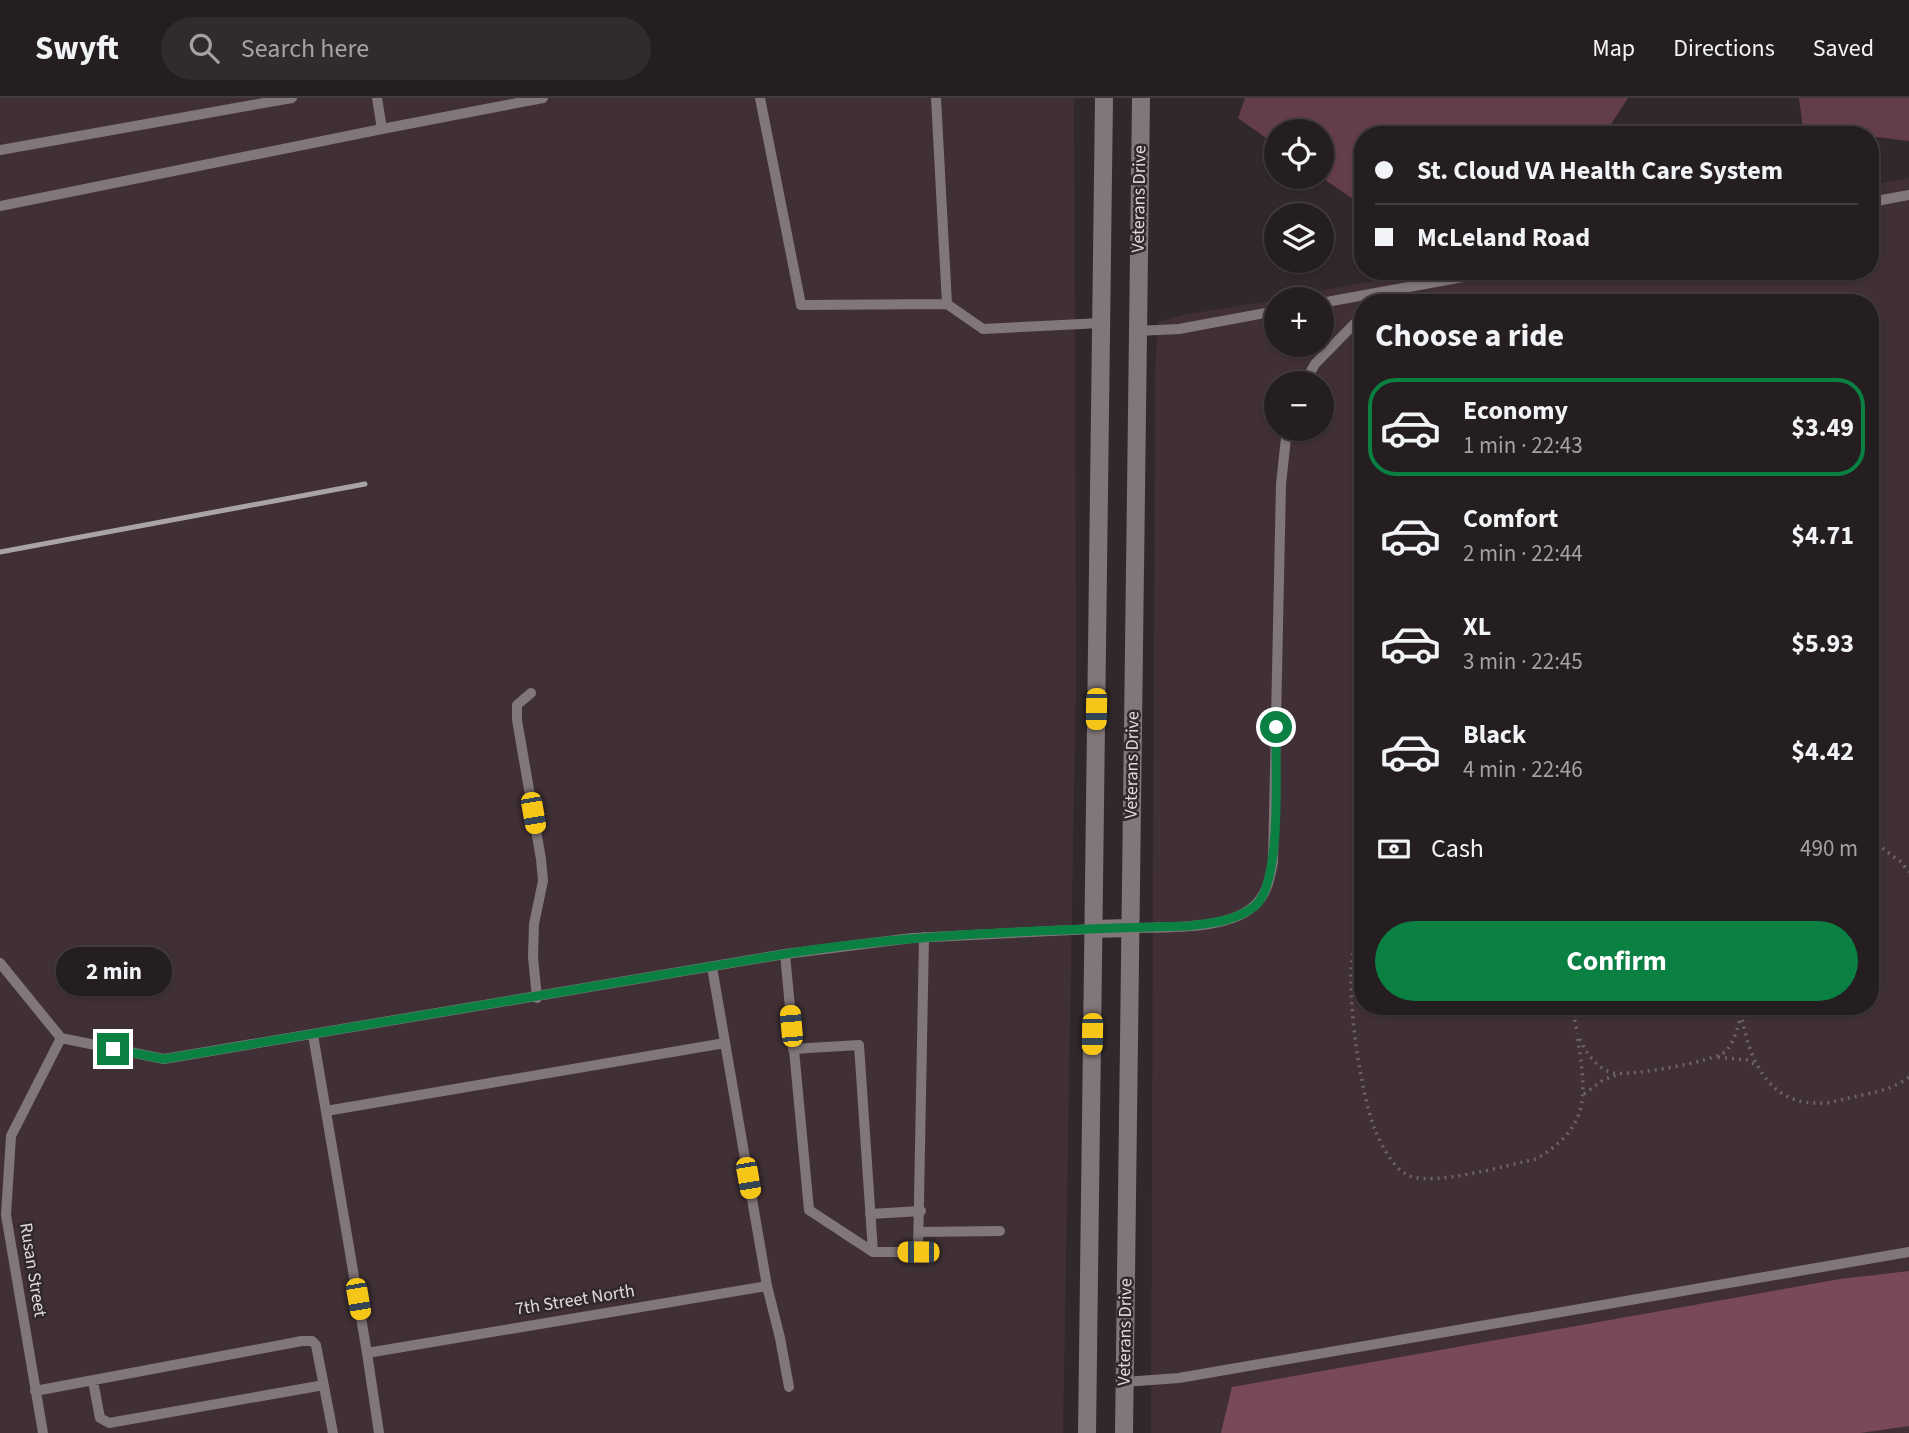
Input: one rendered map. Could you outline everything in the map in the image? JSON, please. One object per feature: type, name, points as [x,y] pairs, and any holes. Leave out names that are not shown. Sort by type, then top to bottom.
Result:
[{"type":"main road","name":"Veterans Drive","points":[[1087,1433],[1104,98]]},
{"type":"main road","name":"Veterans Drive","points":[[1124,1433],[1141,98]]},
{"type":"main road","points":[[1093,929],[1130,928]]},
{"type":"lane","points":[[0,150],[292,98]]},
{"type":"lane","points":[[377,98],[382,129]]},
{"type":"lane","points":[[0,206],[543,98]]},
{"type":"lane","points":[[760,98],[801,305],[947,304],[983,329],[1101,323]]},
{"type":"lane","points":[[936,98],[947,304]]},
{"type":"lane","points":[[1879,201],[1909,195]]},
{"type":"lane","points":[[1371,294],[1447,280]]},
{"type":"lane","points":[[1388,294],[1393,290]]},
{"type":"lane","points":[[1334,301],[1354,297]]},
{"type":"lane","points":[[1137,331],[1179,329],[1264,313]]},
{"type":"lane","points":[[1311,371],[1354,323]]},
{"type":"lane","points":[[1130,928],[1216,923],[1238,916],[1256,905],[1268,887],[1273,862],[1280,484],[1285,441]]},
{"type":"lane","points":[[531,693],[517,705],[517,720],[543,880],[534,924],[533,957],[537,998]]},
{"type":"lane","points":[[0,963],[61,1038],[164,1059],[785,954],[924,937],[1093,929]]},
{"type":"lane","points":[[785,954],[809,1210],[873,1252],[918,1252],[921,1211],[924,937]]},
{"type":"lane","points":[[712,967],[767,1286],[789,1387]]},
{"type":"lane","points":[[313,1035],[379,1433]]},
{"type":"lane","name":"Rusan Street","points":[[43,1433],[6,1215],[5,1141],[61,1038]]},
{"type":"lane","points":[[326,1111],[725,1043]]},
{"type":"lane","points":[[793,1049],[859,1045],[873,1252]]},
{"type":"lane","points":[[870,1214],[921,1211]]},
{"type":"lane","points":[[919,1232],[1000,1231]]},
{"type":"lane","points":[[1124,1382],[1179,1378],[1909,1252]]},
{"type":"lane","name":"7th Street North","points":[[367,1353],[767,1286]]},
{"type":"lane","points":[[35,1391],[312,1341],[316,1345],[333,1433]]},
{"type":"lane","points":[[93,1381],[100,1418],[109,1423],[324,1385]]},
{"type":"path","points":[[1879,845],[1908,870]]},
{"type":"path","points":[[1354,941],[1350,969],[1354,1011]]},
{"type":"path","points":[[1354,1015],[1365,1098],[1374,1129],[1395,1164],[1408,1176],[1439,1179],[1536,1159],[1549,1151],[1569,1131],[1582,1109],[1583,1094],[1574,1015]]},
{"type":"path","points":[[1577,1032],[1586,1052],[1598,1065],[1612,1073],[1622,1073],[1717,1057],[1726,1051],[1741,1016]]},
{"type":"path","points":[[1741,1016],[1749,1050],[1756,1066],[1767,1080],[1798,1101],[1816,1104],[1887,1089],[1909,1077]]},
{"type":"path","points":[[1717,1057],[1747,1060],[1756,1066]]},
{"type":"path","points":[[1583,1094],[1603,1080],[1622,1073]]},
{"type":"shaded area","points":[[0,98],[1074,98],[1076,676],[1063,1433],[0,1433]]},
{"type":"shaded area","points":[[1245,98],[1628,98],[1610,126],[1354,126],[1354,200],[1334,186],[1334,119],[1264,119],[1264,136],[1238,118]]},
{"type":"shaded area","points":[[1799,98],[1909,98],[1909,141],[1879,137],[1879,126],[1803,126]]},
{"type":"shaded area","points":[[1909,178],[1909,1433],[1151,1433],[1155,371],[1158,322],[1181,315],[1264,302],[1264,357],[1334,357],[1334,288],[1377,280],[1879,280],[1879,184]]},
{"type":"shaded area","points":[[1909,1271],[1909,1426],[1860,1433],[1221,1433],[1232,1387],[1840,1279]]},
{"type":"railway","points":[[0,552],[365,484]]},
{"type":"route","points":[[113,1049],[164,1059],[515,1002],[779,955],[859,944],[984,933],[1216,923],[1238,916],[1256,905],[1268,887],[1273,862],[1276,727]]}]
